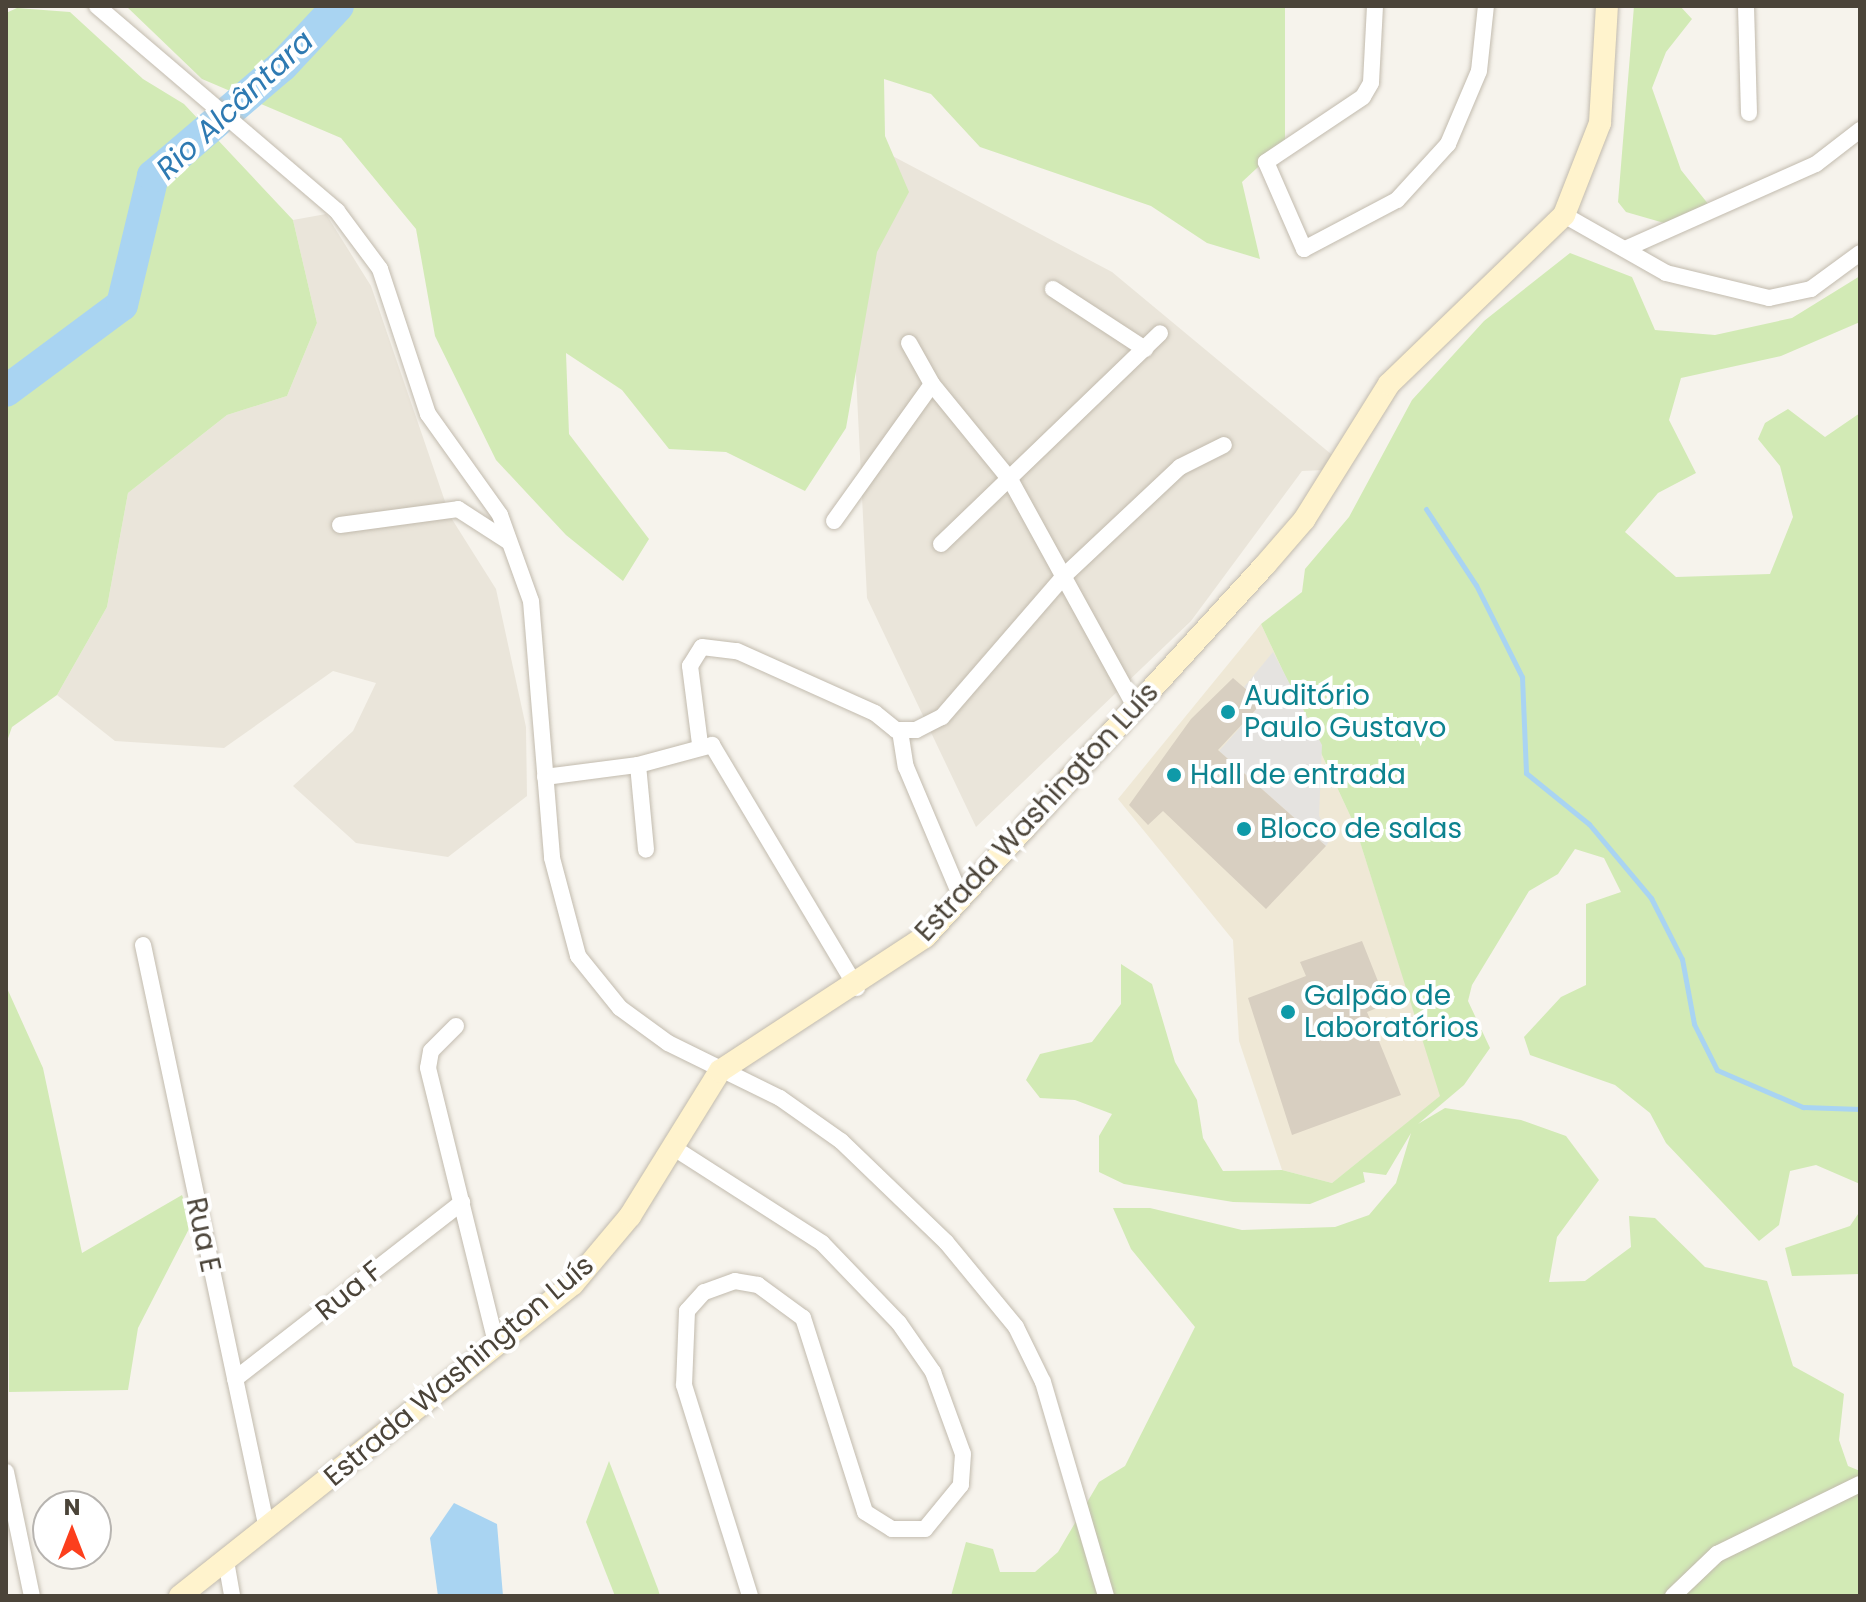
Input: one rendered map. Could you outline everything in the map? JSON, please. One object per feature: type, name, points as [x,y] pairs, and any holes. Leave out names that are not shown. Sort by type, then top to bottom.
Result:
[{"type":"street","points":[[97,6],[337,211],[362,242],[394,299],[428,414],[514,546],[531,601],[552,858],[578,956],[620,1008],[720,1071],[780,1098],[841,1141],[946,1242],[1016,1327],[1065,1441],[1106,1596]]},
{"type":"street","points":[[1375,6],[1363,97],[1266,162],[1304,249],[1397,200],[1439,156],[1479,71],[1486,6]]},
{"type":"street","points":[[1607,6],[1600,123],[1564,215],[1666,273],[1769,298],[1811,289],[1860,253]]},
{"type":"street","points":[[1746,6],[1749,113]]},
{"type":"street","points":[[1625,249],[1816,164],[1860,130]]},
{"type":"street","name":"Estrada Washington Luís","points":[[180,1596],[226,1561],[266,1524],[497,1346],[591,1266],[674,1148],[720,1071],[857,988],[925,937],[1304,520],[1389,384],[1564,215]]},
{"type":"street","points":[[1053,289],[1145,349]]},
{"type":"street","points":[[941,544],[1011,481],[1160,333]]},
{"type":"street","points":[[909,343],[932,384],[1011,481],[1066,574],[1134,705]]},
{"type":"street","points":[[834,521],[932,384]]},
{"type":"street","points":[[700,744],[690,666],[702,647],[719,646],[900,731],[942,717],[967,694],[1066,574],[1180,467],[1224,445]]},
{"type":"street","points":[[340,525],[458,509],[514,546]]},
{"type":"street","points":[[900,731],[906,767],[961,897]]},
{"type":"street","points":[[545,777],[638,765],[700,744],[717,750],[857,988]]},
{"type":"street","points":[[638,765],[646,850]]},
{"type":"street","name":"Rua E","points":[[143,945],[266,1524]]},
{"type":"street","points":[[456,1026],[431,1051],[428,1068],[497,1346]]},
{"type":"street","points":[[674,1148],[822,1243],[899,1323],[933,1372],[963,1454],[961,1485],[925,1529],[892,1529],[865,1512],[803,1318],[758,1285],[735,1281],[704,1292],[687,1311],[684,1385],[750,1596]]},
{"type":"street","name":"Rua F","points":[[235,1379],[462,1202]]},
{"type":"street","points":[[6,1472],[32,1596]]},
{"type":"street","points":[[1673,1596],[1717,1554],[1860,1484]]},
{"type":"street","points":[[226,1561],[232,1596]]},
{"type":"shaded area","points":[[885,152],[1112,272],[1349,469],[1302,471],[1191,621],[976,827],[867,598],[850,253]]},
{"type":"shaded area","points":[[326,214],[371,286],[450,516],[496,589],[526,727],[527,796],[448,857],[356,843],[293,786],[353,731],[376,683],[333,671],[224,748],[115,741],[57,695],[107,607],[128,493],[227,415],[287,396],[317,323],[293,220]]},
{"type":"shaded area","points":[[1261,624],[1355,826],[1441,1096],[1332,1183],[1282,1170],[1239,1041],[1233,940],[1118,799]]},
{"type":"shaded area","points":[[1273,652],[1322,745],[1319,816],[1332,836],[1326,846],[1219,751],[1262,703],[1244,687]]},
{"type":"green space","points":[[126,6],[1285,6],[1285,142],[1242,182],[1260,259],[1207,243],[1151,206],[980,147],[931,94],[884,79],[885,136],[909,192],[877,252],[846,428],[805,491],[726,452],[669,449],[622,390],[566,353],[569,434],[649,539],[623,581],[566,535],[496,460],[435,336],[416,229],[341,138],[202,79]]},
{"type":"green space","points":[[1634,6],[1680,6],[1692,19],[1666,52],[1652,88],[1681,170],[1713,210],[1678,227],[1626,212],[1618,202]]},
{"type":"green space","points":[[17,8],[70,12],[143,79],[184,104],[293,220],[317,323],[287,396],[227,415],[128,493],[107,607],[57,695],[12,727],[6,744],[6,13]]},
{"type":"green space","points":[[1570,253],[1632,277],[1655,330],[1715,335],[1792,318],[1860,276],[1860,322],[1781,356],[1681,378],[1669,420],[1696,473],[1658,493],[1625,532],[1676,577],[1770,574],[1793,517],[1780,466],[1758,439],[1765,423],[1788,409],[1825,437],[1860,413],[1860,1184],[1816,1165],[1790,1171],[1779,1225],[1759,1241],[1666,1143],[1650,1113],[1615,1085],[1530,1055],[1524,1037],[1561,997],[1586,985],[1586,904],[1621,892],[1604,858],[1575,849],[1558,874],[1529,891],[1472,985],[1468,1001],[1490,1048],[1464,1085],[1418,1124],[1445,1108],[1521,1120],[1566,1136],[1599,1180],[1557,1237],[1549,1282],[1585,1281],[1631,1247],[1629,1216],[1655,1218],[1705,1267],[1767,1281],[1793,1366],[1844,1394],[1839,1440],[1848,1466],[1860,1471],[1860,1596],[951,1596],[966,1542],[993,1549],[1000,1572],[1035,1572],[1058,1552],[1099,1482],[1125,1466],[1195,1327],[1131,1249],[1113,1208],[1150,1208],[1242,1230],[1335,1227],[1369,1215],[1396,1183],[1411,1133],[1386,1175],[1363,1172],[1365,1182],[1310,1204],[1233,1202],[1124,1184],[1099,1172],[1099,1136],[1112,1114],[1075,1100],[1040,1098],[1026,1080],[1040,1054],[1092,1042],[1121,1004],[1121,964],[1152,984],[1175,1062],[1197,1100],[1203,1138],[1223,1171],[1282,1170],[1332,1183],[1440,1096],[1355,826],[1261,624],[1302,592],[1305,569],[1349,517],[1412,400],[1484,321]]},
{"type":"green space","points":[[6,986],[43,1068],[82,1253],[182,1195],[192,1223],[138,1328],[128,1390],[9,1392]]},
{"type":"green space","points":[[1860,1211],[1860,1274],[1792,1276],[1785,1248],[1850,1226]]},
{"type":"green space","points":[[609,1461],[660,1596],[615,1596],[586,1522]]},
{"type":"water","points":[[454,1503],[497,1524],[503,1596],[438,1596],[430,1538]]},
{"type":"building","name":"Bloco de salas","points":[[1233,678],[1262,703],[1218,750],[1326,846],[1266,909],[1163,811],[1148,825],[1129,805],[1191,719]]},
{"type":"building","points":[[1362,941],[1387,1004],[1367,1012],[1401,1095],[1292,1135],[1248,998],[1306,976],[1300,962]]},
{"type":"waterway","name":"Rio Alcântara","points":[[6,391],[122,305],[153,176],[282,66],[338,6]]},
{"type":"waterway","points":[[1426,509],[1476,585],[1522,677],[1526,773],[1589,824],[1651,898],[1682,959],[1694,1024],[1717,1070],[1803,1107],[1860,1109]]},
{"type":"place","name":"Auditório Paulo Gustavo","points":[[1228,712]]},
{"type":"place","name":"Hall de entrada","points":[[1174,775]]},
{"type":"place","name":"Bloco de salas","points":[[1244,829]]},
{"type":"place","name":"Galpão de Laboratórios","points":[[1288,1012]]}]
